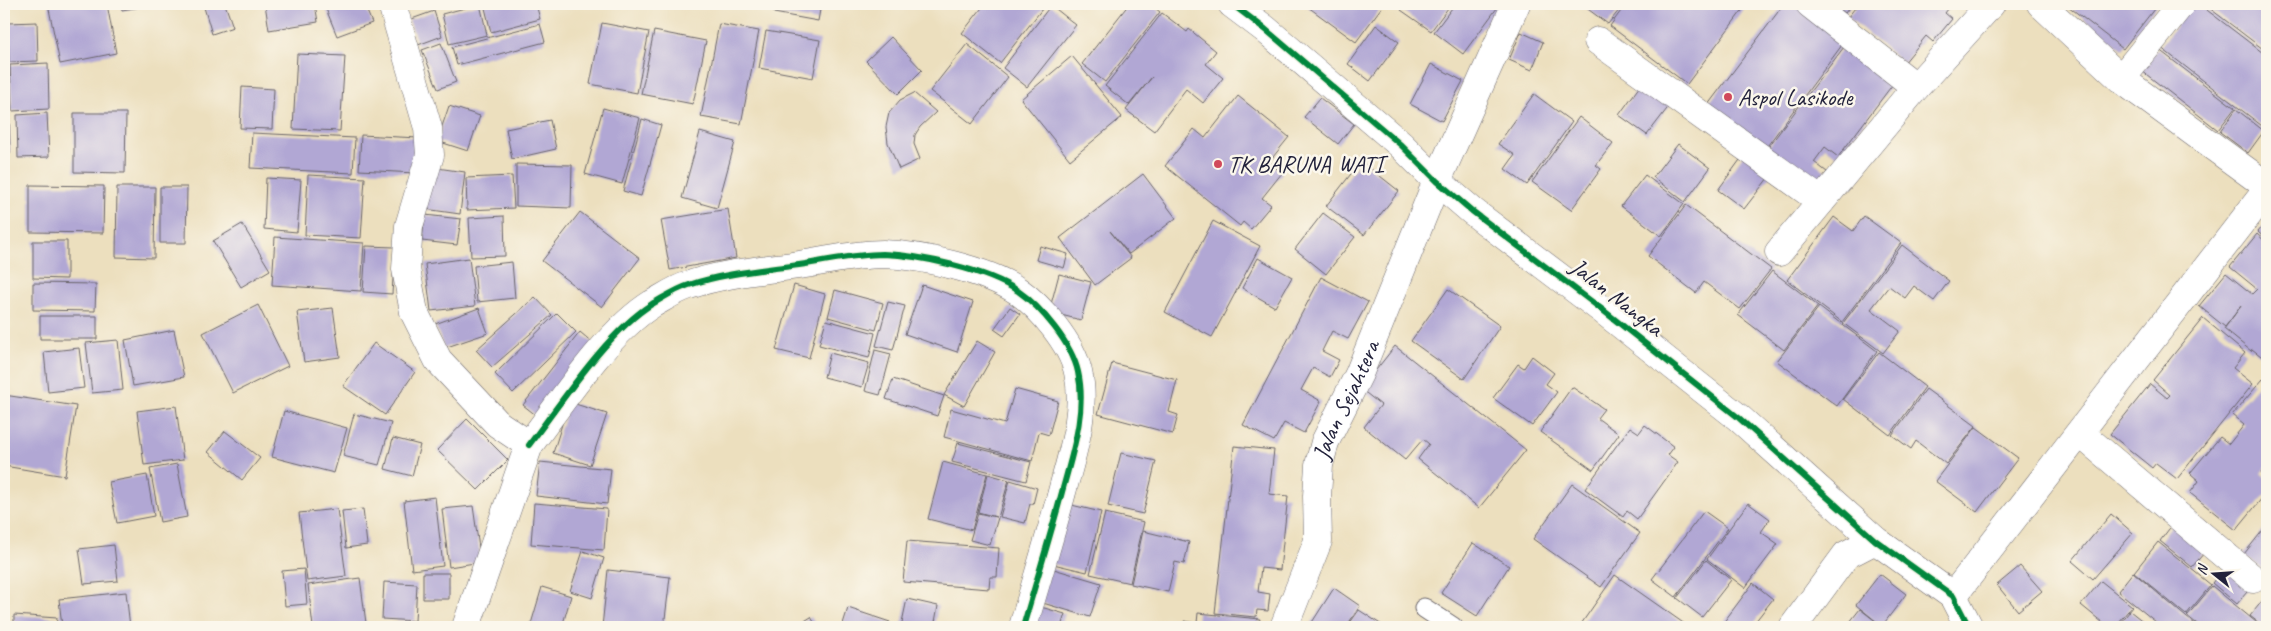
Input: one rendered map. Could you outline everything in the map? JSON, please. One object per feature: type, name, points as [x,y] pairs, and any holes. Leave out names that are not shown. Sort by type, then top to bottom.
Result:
[{"type":"street","points":[[392,4],[428,128],[430,154],[409,226],[406,269],[414,312],[438,360],[498,424],[529,445]]},
{"type":"street","name":"Jalan Nangka","points":[[1232,4],[1265,29],[1394,138],[1437,181],[1472,211],[1604,311],[1739,418],[1875,540],[1953,596],[1969,627]]},
{"type":"street","name":"Jalan Sejahtera","points":[[1284,627],[1318,541],[1318,464],[1325,442],[1359,374],[1437,181],[1516,4]]},
{"type":"street","points":[[1810,4],[1916,87]]},
{"type":"street","points":[[1779,252],[1916,87],[1991,4]]},
{"type":"street","points":[[2041,4],[2121,79],[2267,186]]},
{"type":"street","points":[[2121,79],[2181,4]]},
{"type":"street","points":[[1598,42],[1821,201]]},
{"type":"street","points":[[1953,596],[2267,190]]},
{"type":"street","points":[[466,627],[529,445],[573,385],[618,333],[650,306],[687,285],[749,271],[857,255],[885,254],[918,258],[991,278],[1018,291],[1056,328],[1070,350],[1078,371],[1081,391],[1080,416],[1070,459],[1023,627]]},
{"type":"street","points":[[2080,433],[2253,579]]},
{"type":"street","points":[[1793,627],[1846,555],[1875,540]]},
{"type":"lane","points":[[1424,608],[1453,627]]},
{"type":"building","points":[[48,4],[107,4],[116,53],[60,64]]},
{"type":"building","points":[[121,4],[153,4],[153,5],[122,10]]},
{"type":"building","points":[[203,4],[225,4],[233,27],[212,34]]},
{"type":"building","points":[[265,4],[315,4],[318,22],[269,30]]},
{"type":"building","points":[[324,4],[364,4],[372,23],[337,36]]},
{"type":"building","points":[[480,4],[487,35],[449,44],[442,14]]},
{"type":"building","points":[[484,4],[536,4],[540,19],[491,32]]},
{"type":"building","points":[[776,4],[821,4],[818,21],[774,13]]},
{"type":"building","points":[[985,4],[1046,4],[1000,63],[962,33]]},
{"type":"building","points":[[1129,4],[1150,4],[1160,12],[1105,82],[1082,64]]},
{"type":"building","points":[[1304,4],[1384,4],[1356,42]]},
{"type":"building","points":[[1405,4],[1451,4],[1431,31],[1401,10]]},
{"type":"building","points":[[1455,4],[1500,4],[1463,54],[1434,32]]},
{"type":"building","points":[[1581,4],[1624,4],[1608,24]]},
{"type":"building","points":[[1626,4],[1747,4],[1687,84],[1610,26]]},
{"type":"building","points":[[1784,4],[1796,4],[1845,41],[1765,149],[1707,106]]},
{"type":"building","points":[[1833,4],[1852,4],[1845,13]]},
{"type":"building","points":[[1858,4],[1952,4],[1945,13],[1952,19],[1933,42],[1926,36],[1904,63],[1848,17]]},
{"type":"building","points":[[2069,4],[2158,4],[2123,49],[2068,6]]},
{"type":"building","points":[[2193,4],[2199,4],[2267,56],[2266,129],[2160,47]]},
{"type":"building","points":[[2204,4],[2267,4],[2267,52]]},
{"type":"building","points":[[1051,5],[1076,25],[1027,87],[1003,68]]},
{"type":"building","points":[[434,11],[442,36],[418,45],[409,20]]},
{"type":"building","points":[[1162,13],[1187,32],[1189,29],[1216,51],[1206,64],[1223,78],[1203,103],[1186,89],[1154,131],[1126,110],[1152,77],[1129,105],[1105,86]]},
{"type":"building","points":[[37,22],[38,61],[9,62],[8,23]]},
{"type":"building","points":[[602,23],[649,32],[637,93],[590,84]]},
{"type":"building","points":[[540,24],[545,42],[457,65],[452,47]]},
{"type":"building","points":[[719,24],[759,31],[741,124],[701,117]]},
{"type":"building","points":[[1376,25],[1399,42],[1370,81],[1348,64]]},
{"type":"building","points":[[654,31],[706,41],[693,104],[641,94]]},
{"type":"building","points":[[766,31],[820,40],[813,78],[759,68]]},
{"type":"building","points":[[1521,32],[1543,42],[1532,70],[1509,60]]},
{"type":"building","points":[[891,37],[922,70],[898,94],[866,61]]},
{"type":"building","points":[[441,43],[456,82],[438,89],[422,50]]},
{"type":"building","points":[[1847,43],[1896,80],[1838,157],[1825,147],[1814,162],[1827,172],[1816,187],[1766,150]]},
{"type":"building","points":[[967,44],[1008,77],[972,124],[930,91]]},
{"type":"building","points":[[2158,49],[2235,108],[2218,130],[2142,71]]},
{"type":"building","points":[[297,54],[345,56],[340,131],[293,129]]},
{"type":"building","points":[[1072,56],[1122,117],[1070,160],[1021,99]]},
{"type":"building","points":[[48,63],[49,109],[12,111],[10,65]]},
{"type":"building","points":[[1431,64],[1463,81],[1442,121],[1410,104]]},
{"type":"building","points":[[4,76],[6,76],[7,109],[4,109]]},
{"type":"building","points":[[1642,83],[1670,105],[1647,135],[1619,115]]},
{"type":"building","points":[[242,87],[274,89],[272,129],[240,128]]},
{"type":"building","points":[[914,93],[936,112],[920,127],[915,135],[914,144],[920,159],[899,169],[888,143],[886,127],[889,113],[900,100]]},
{"type":"building","points":[[1534,94],[1572,122],[1527,185],[1505,169],[1515,155],[1498,144]]},
{"type":"building","name":"TK BARUNA WATI","points":[[1238,96],[1289,137],[1269,162],[1282,173],[1262,198],[1271,205],[1251,229],[1243,222],[1240,226],[1165,166],[1194,129],[1205,138]]},
{"type":"building","points":[[1320,98],[1354,124],[1338,144],[1304,117]]},
{"type":"building","points":[[449,106],[480,116],[468,151],[437,141]]},
{"type":"building","points":[[603,108],[640,118],[622,184],[585,174]]},
{"type":"building","points":[[2236,109],[2264,131],[2248,153],[2220,132]]},
{"type":"building","points":[[4,112],[9,112],[10,153],[4,153]]},
{"type":"building","points":[[47,113],[49,157],[18,158],[17,115]]},
{"type":"building","points":[[74,113],[126,113],[125,173],[74,172]]},
{"type":"building","points":[[1579,117],[1613,143],[1596,165],[1601,169],[1571,210],[1532,182]]},
{"type":"building","points":[[642,119],[661,125],[641,196],[623,191]]},
{"type":"building","points":[[550,120],[556,149],[512,159],[506,129]]},
{"type":"building","points":[[700,132],[735,142],[717,208],[682,198]]},
{"type":"building","points":[[252,133],[355,138],[353,173],[250,168]]},
{"type":"building","points":[[361,135],[418,138],[415,173],[359,170]]},
{"type":"building","points":[[1678,144],[1710,168],[1685,202],[1653,177]]},
{"type":"building","points":[[1745,153],[1772,173],[1744,209],[1718,190]]},
{"type":"building","points":[[1361,161],[1399,191],[1364,235],[1326,206]]},
{"type":"building","points":[[516,164],[572,165],[571,208],[516,206]]},
{"type":"building","points":[[430,167],[465,172],[460,214],[425,209]]},
{"type":"building","points":[[1143,174],[1176,218],[1129,254],[1110,231],[1131,258],[1095,285],[1060,238]]},
{"type":"building","points":[[308,175],[365,178],[361,238],[305,235]]},
{"type":"building","points":[[1645,175],[1684,204],[1661,236],[1621,206]]},
{"type":"building","points":[[512,176],[514,208],[467,210],[466,178]]},
{"type":"building","points":[[266,178],[301,180],[297,232],[264,229]]},
{"type":"building","points":[[30,185],[104,186],[103,233],[30,232]]},
{"type":"building","points":[[117,187],[155,187],[154,258],[116,257]]},
{"type":"building","points":[[160,187],[187,187],[186,243],[160,243]]},
{"type":"building","points":[[1686,205],[1771,269],[1740,309],[1704,282],[1696,293],[1648,256]]},
{"type":"building","points":[[728,209],[736,258],[670,270],[661,220]]},
{"type":"building","points":[[580,212],[640,258],[602,307],[542,261]]},
{"type":"building","points":[[1323,213],[1355,237],[1326,274],[1295,249]]},
{"type":"building","points":[[425,215],[461,219],[457,245],[422,241]]},
{"type":"building","points":[[504,216],[505,256],[471,257],[469,218]]},
{"type":"building","points":[[1864,216],[1901,243],[1842,322],[1787,280],[1834,217],[1853,231]]},
{"type":"building","points":[[1213,221],[1260,246],[1212,337],[1165,312]]},
{"type":"building","points":[[2267,221],[2267,240],[2258,232]]},
{"type":"building","points":[[242,224],[270,270],[241,287],[213,241]]},
{"type":"building","points":[[2257,234],[2267,243],[2266,360],[2252,349],[2251,351],[2224,329],[2241,306],[2225,327],[2199,306],[2226,273],[2252,294],[2257,289],[2230,267]]},
{"type":"building","points":[[275,237],[364,243],[361,291],[272,285]]},
{"type":"building","points":[[33,241],[67,241],[67,279],[33,278]]},
{"type":"building","points":[[1902,245],[1949,281],[1934,301],[1914,286],[1905,298],[1889,286],[1871,309],[1900,331],[1883,353],[1843,323]]},
{"type":"building","points":[[366,246],[395,247],[392,294],[363,292]]},
{"type":"building","points":[[1040,246],[1068,254],[1064,268],[1036,260]]},
{"type":"building","points":[[469,258],[475,306],[431,311],[425,264]]},
{"type":"building","points":[[1258,258],[1292,277],[1275,307],[1242,288]]},
{"type":"building","points":[[512,262],[515,298],[477,302],[474,266]]},
{"type":"building","points":[[1772,271],[1818,306],[1784,350],[1738,315]]},
{"type":"building","points":[[1059,274],[1091,282],[1081,320],[1049,312]]},
{"type":"building","points":[[1321,277],[1368,302],[1348,339],[1332,331],[1322,351],[1339,360],[1330,377],[1313,368],[1301,390],[1321,401],[1304,433],[1284,423],[1274,441],[1243,425]]},
{"type":"building","points":[[33,283],[96,284],[95,311],[33,310]]},
{"type":"building","points":[[794,285],[825,294],[809,358],[776,350]]},
{"type":"building","points":[[922,285],[973,302],[957,352],[905,334]]},
{"type":"building","points":[[1448,289],[1500,326],[1464,379],[1411,341]]},
{"type":"building","points":[[835,290],[883,303],[876,330],[828,317]]},
{"type":"building","points":[[535,297],[552,315],[492,367],[476,350]]},
{"type":"building","points":[[888,302],[905,306],[893,350],[876,346]]},
{"type":"building","points":[[258,305],[288,366],[233,393],[203,333]]},
{"type":"building","points":[[1010,307],[1020,314],[1004,336],[994,329]]},
{"type":"building","points":[[1819,307],[1877,351],[1837,406],[1777,361]]},
{"type":"building","points":[[333,308],[340,357],[304,362],[297,312]]},
{"type":"building","points":[[479,308],[488,333],[444,348],[435,324]]},
{"type":"building","points":[[557,313],[576,332],[513,393],[495,374]]},
{"type":"building","points":[[40,316],[97,316],[97,339],[40,339]]},
{"type":"building","points":[[2203,318],[2245,353],[2233,368],[2253,384],[2177,479],[2156,463],[2152,468],[2110,434],[2150,384],[2167,398],[2170,395],[2153,380]]},
{"type":"building","points":[[826,320],[875,333],[869,358],[819,345]]},
{"type":"building","points":[[174,330],[184,377],[133,386],[125,340]]},
{"type":"building","points":[[580,332],[594,344],[537,416],[523,405]]},
{"type":"building","points":[[118,340],[123,390],[92,393],[86,343]]},
{"type":"building","points":[[977,341],[995,352],[964,406],[944,395]]},
{"type":"building","points":[[374,343],[415,372],[385,415],[343,386]]},
{"type":"building","points":[[1395,346],[1526,450],[1479,508],[1418,459],[1429,444],[1423,439],[1405,460],[1364,427],[1381,405],[1361,389]]},
{"type":"building","points":[[79,348],[84,388],[48,392],[44,352]]},
{"type":"building","points":[[875,350],[891,354],[880,395],[865,391]]},
{"type":"building","points":[[1879,352],[1925,387],[1890,435],[1843,399]]},
{"type":"building","points":[[830,353],[869,363],[862,387],[824,377]]},
{"type":"building","points":[[1532,356],[1554,373],[1546,384],[1557,392],[1532,426],[1493,398],[1518,364],[1524,368]]},
{"type":"building","points":[[1112,363],[1177,380],[1169,412],[1178,415],[1173,434],[1098,414]]},
{"type":"building","points":[[893,379],[944,396],[937,416],[886,399]]},
{"type":"building","points":[[2263,379],[2267,383],[2267,466],[2261,473],[2267,479],[2267,492],[2236,530],[2190,493],[2199,481],[2190,473],[2220,437],[2229,444],[2244,425],[2232,415]]},
{"type":"building","points":[[1572,387],[1604,409],[1597,418],[1619,434],[1593,470],[1540,432]]},
{"type":"building","points":[[1015,389],[1058,401],[1049,435],[1039,432],[1032,461],[944,437],[951,409],[1005,424]]},
{"type":"building","points":[[1926,389],[1976,426],[1946,464],[1916,441],[1911,449],[1892,435]]},
{"type":"building","points":[[4,395],[76,406],[65,476],[4,466]]},
{"type":"building","points":[[569,402],[607,414],[590,465],[553,453]]},
{"type":"building","points":[[176,406],[183,460],[144,465],[137,411]]},
{"type":"building","points":[[284,411],[347,428],[334,473],[272,457]]},
{"type":"building","points":[[354,414],[391,423],[379,465],[343,456]]},
{"type":"building","points":[[467,419],[508,460],[478,490],[437,450]]},
{"type":"building","points":[[1645,425],[1674,447],[1668,455],[1678,462],[1637,519],[1627,511],[1623,517],[1585,489],[1630,427],[1639,433]]},
{"type":"building","points":[[1976,427],[2018,458],[1977,512],[1935,481]]},
{"type":"building","points":[[225,431],[260,458],[242,480],[208,452]]},
{"type":"building","points":[[393,438],[420,445],[412,476],[385,469]]},
{"type":"building","points":[[958,443],[1031,462],[1026,481],[952,462]]},
{"type":"building","points":[[1234,446],[1274,450],[1269,494],[1288,496],[1280,570],[1261,568],[1258,592],[1270,594],[1268,611],[1257,610],[1256,617],[1215,613]]},
{"type":"building","points":[[1121,453],[1156,461],[1143,514],[1108,506]]},
{"type":"building","points":[[540,462],[611,469],[607,504],[536,496]]},
{"type":"building","points":[[943,462],[987,474],[972,530],[928,519]]},
{"type":"building","points":[[177,464],[187,517],[160,522],[150,469]]},
{"type":"building","points":[[988,474],[1009,480],[990,545],[970,540],[978,513],[996,517],[978,512]]},
{"type":"building","points":[[147,475],[154,516],[117,523],[109,482]]},
{"type":"building","points":[[1010,480],[1037,488],[1025,523],[1000,517]]},
{"type":"building","points":[[1572,484],[1640,533],[1601,587],[1533,539]]},
{"type":"building","points":[[435,497],[443,566],[412,570],[404,501]]},
{"type":"building","points":[[534,503],[607,509],[604,550],[531,544]]},
{"type":"building","points":[[1063,503],[1101,512],[1087,572],[1049,563]]},
{"type":"building","points":[[1748,503],[1770,519],[1761,532],[1778,544],[1745,588],[1707,559]]},
{"type":"building","points":[[473,506],[481,562],[449,567],[442,509]]},
{"type":"building","points":[[337,509],[346,576],[307,581],[299,513]]},
{"type":"building","points":[[363,509],[367,545],[346,548],[342,511]]},
{"type":"building","points":[[1704,511],[1728,528],[1676,597],[1652,579]]},
{"type":"building","points":[[1105,513],[1144,522],[1130,583],[1090,574]]},
{"type":"building","points":[[2111,514],[2133,533],[2093,579],[2072,561]]},
{"type":"building","points":[[2172,525],[2205,552],[2192,567],[2160,541]]},
{"type":"building","points":[[2267,525],[2267,573],[2244,554]]},
{"type":"building","points":[[1143,531],[1189,542],[1184,564],[1175,562],[1168,592],[1131,584]]},
{"type":"building","points":[[907,541],[999,548],[997,577],[990,577],[989,589],[903,582]]},
{"type":"building","points":[[2158,542],[2211,585],[2186,615],[2134,572]]},
{"type":"building","points":[[1473,543],[1509,566],[1477,616],[1441,593]]},
{"type":"building","points":[[114,545],[118,581],[84,584],[79,549]]},
{"type":"building","points":[[583,551],[604,558],[592,598],[570,591]]},
{"type":"building","points":[[1706,560],[1731,580],[1702,617],[1677,598]]},
{"type":"building","points":[[2227,565],[2252,586],[2237,604],[2212,583]]},
{"type":"building","points":[[2020,566],[2042,591],[2018,611],[1997,585]]},
{"type":"building","points":[[1047,567],[1101,583],[1090,617],[1036,601]]},
{"type":"building","points":[[304,569],[307,604],[285,606],[282,571]]},
{"type":"building","points":[[608,570],[670,577],[664,627],[602,627]]},
{"type":"building","points":[[2133,572],[2199,627],[2162,627],[2118,591]]},
{"type":"building","points":[[423,573],[449,573],[449,599],[423,599]]},
{"type":"building","points":[[1880,574],[1906,594],[1882,626],[1856,605]]},
{"type":"building","points":[[1615,575],[1689,627],[1579,627]]},
{"type":"building","points":[[360,578],[366,623],[336,627],[313,627],[308,585]]},
{"type":"building","points":[[2101,581],[2132,606],[2115,627],[2108,627],[2081,605]]},
{"type":"building","points":[[384,582],[417,584],[415,621],[382,619]]},
{"type":"building","points":[[1753,583],[1773,599],[1751,627],[1720,627]]},
{"type":"building","points":[[2212,586],[2262,627],[2201,627],[2187,616]]},
{"type":"building","points":[[542,587],[571,596],[562,627],[542,627],[531,624]]},
{"type":"building","points":[[1334,588],[1360,606],[1346,627],[1309,627]]},
{"type":"building","points":[[126,592],[130,627],[62,627],[59,599]]},
{"type":"building","points":[[2267,595],[2267,627],[2264,627],[2250,616]]},
{"type":"building","points":[[907,599],[938,606],[934,627],[901,627]]},
{"type":"building","points":[[1034,605],[1065,614],[1061,627],[1028,627]]},
{"type":"building","points":[[848,608],[890,622],[889,627],[842,627]]},
{"type":"building","points":[[1860,609],[1883,627],[1846,627]]},
{"type":"building","points":[[1359,610],[1385,627],[1347,627]]},
{"type":"building","points":[[2130,611],[2150,627],[2117,627]]},
{"type":"building","points":[[1198,613],[1260,619],[1258,627],[1184,627],[1184,621],[1197,623]]},
{"type":"building","points":[[14,615],[57,618],[56,627],[14,627]]},
{"type":"building","points":[[811,617],[817,627],[795,627]]},
{"type":"cycle path","points":[[1232,4],[1265,29],[1401,145],[1437,181],[1472,211],[1604,311],[1739,418],[1875,540],[1953,596],[1969,627]]},
{"type":"cycle path","points":[[529,445],[570,389],[618,332],[635,316],[652,304],[684,287],[702,281],[758,270],[872,254],[915,257],[953,265],[989,276],[1018,291],[1046,316],[1062,338],[1075,361],[1080,387],[1080,417],[1074,448],[1023,627]]},
{"type":"place","name":"Aspol Lasikode","points":[[1728,97]]},
{"type":"place","name":"TK BARUNA WATI","points":[[1218,164]]}]
